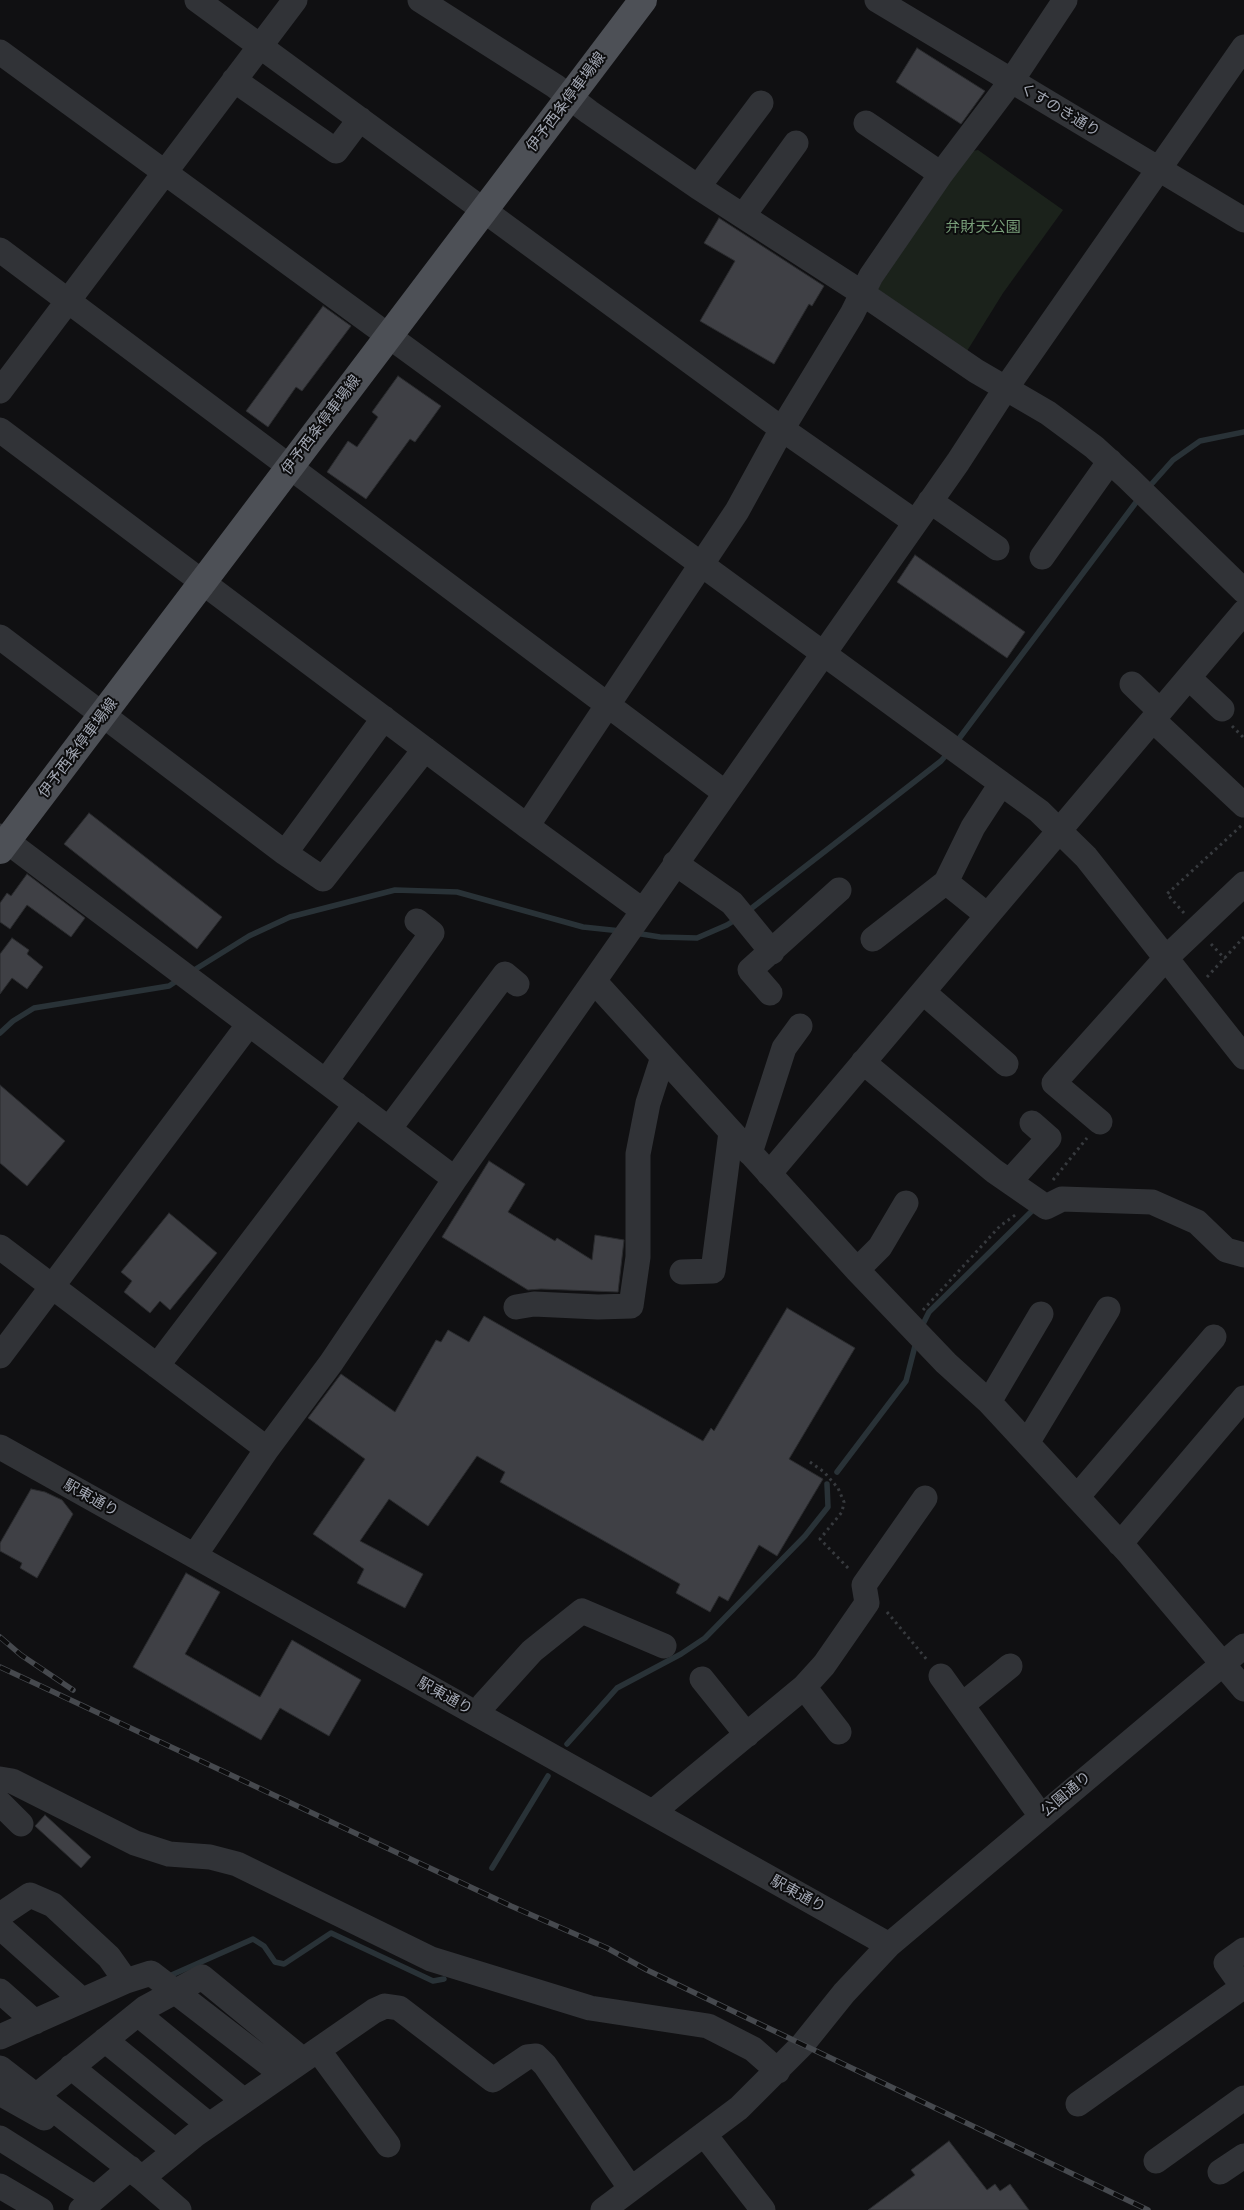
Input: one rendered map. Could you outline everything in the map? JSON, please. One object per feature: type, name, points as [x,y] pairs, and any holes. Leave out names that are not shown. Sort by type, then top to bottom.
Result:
[{"type":"main road","name":"伊予西条停車場線","points":[[2,842],[103,715],[643,0]]},
{"type":"street","points":[[197,0],[782,429],[914,522]]},
{"type":"street","points":[[0,391],[164,171],[295,0]]},
{"type":"street","points":[[420,0],[554,86],[698,187],[862,293],[976,371],[1048,412],[1110,462],[1244,591]]},
{"type":"street","name":"くすのき通り","points":[[877,0],[1244,220]]},
{"type":"street","points":[[527,826],[737,511],[782,429],[852,314],[870,276],[941,174],[1012,80],[1065,0]]},
{"type":"street","points":[[194,1555],[267,1449],[331,1363],[455,1179],[724,792],[930,501],[1006,388],[1244,47]]},
{"type":"street","points":[[0,52],[1001,784],[1059,830],[1086,857],[1192,991],[1242,1050]]},
{"type":"street","points":[[234,80],[336,151],[360,119]]},
{"type":"street","points":[[698,187],[761,103]]},
{"type":"street","points":[[866,123],[941,174]]},
{"type":"street","points":[[743,216],[796,143]]},
{"type":"street","points":[[0,250],[724,792]]},
{"type":"street","points":[[0,430],[527,826],[642,910]]},
{"type":"street","points":[[1042,556],[1110,462]]},
{"type":"street","points":[[930,501],[997,548]]},
{"type":"street","points":[[769,1174],[1244,612]]},
{"type":"street","points":[[0,637],[285,853],[323,879],[425,749]]},
{"type":"street","points":[[1188,678],[1222,710]]},
{"type":"street","points":[[1132,684],[1156,716],[1244,805]]},
{"type":"street","points":[[285,853],[384,718]]},
{"type":"street","points":[[874,939],[946,882],[973,827],[1001,784]]},
{"type":"street","points":[[2,842],[326,1081],[455,1179]]},
{"type":"street","points":[[675,863],[732,903],[772,952]]},
{"type":"street","points":[[946,882],[987,915]]},
{"type":"street","points":[[1100,1122],[1054,1083],[1166,958],[1244,884]]},
{"type":"street","points":[[770,994],[750,970],[772,952],[838,889]]},
{"type":"street","points":[[326,1081],[432,932],[417,921]]},
{"type":"street","points":[[390,1129],[505,974],[516,984]]},
{"type":"street","points":[[594,981],[857,1270],[915,1331],[989,1402],[1027,1442],[1120,1544],[1224,1663],[1244,1690]]},
{"type":"street","points":[[923,992],[1006,1064]]},
{"type":"street","points":[[0,1356],[53,1288],[249,1024]]},
{"type":"street","points":[[750,1153],[784,1048],[800,1026]]},
{"type":"street","points":[[516,1307],[534,1304],[598,1308],[631,1306],[638,1257],[638,1154],[648,1104],[663,1057]]},
{"type":"street","points":[[864,1062],[994,1171],[1040,1202],[1062,1199],[1152,1202],[1197,1222],[1226,1250],[1244,1255]]},
{"type":"street","points":[[156,1366],[356,1104]]},
{"type":"street","points":[[1010,1181],[1049,1138],[1032,1123]]},
{"type":"street","points":[[682,1272],[713,1272],[731,1132]]},
{"type":"street","points":[[857,1270],[880,1247],[906,1203]]},
{"type":"street","points":[[0,1247],[267,1449]]},
{"type":"street","points":[[1027,1442],[1108,1309]]},
{"type":"street","points":[[989,1402],[1040,1314]]},
{"type":"street","points":[[1077,1497],[1214,1337]]},
{"type":"street","points":[[1120,1544],[1244,1398]]},
{"type":"street","name":"駅東通り","points":[[0,1447],[889,1944]]},
{"type":"street","points":[[653,1812],[804,1687],[824,1665],[867,1603],[864,1585],[925,1498]]},
{"type":"street","points":[[478,1714],[484,1704],[532,1651],[582,1611],[664,1646]]},
{"type":"street","name":"公園通り","points":[[604,2210],[739,2108],[778,2070],[889,1944],[1244,1646]]},
{"type":"street","points":[[962,1705],[1010,1666]]},
{"type":"street","points":[[941,1676],[1041,1816]]},
{"type":"street","points":[[702,1679],[747,1735]]},
{"type":"street","points":[[804,1687],[839,1732]]},
{"type":"street","points":[[0,1779],[12,1781],[135,1844],[169,1854],[210,1857],[237,1864],[431,1960],[590,2008],[708,2026],[752,2049],[778,2070]]},
{"type":"street","points":[[0,1803],[21,1824]]},
{"type":"street","points":[[0,1915],[30,1895],[53,1905],[109,1957],[126,1981]]},
{"type":"street","points":[[0,1927],[82,2000]]},
{"type":"street","points":[[1078,2104],[1243,1987],[1226,1962],[1244,1950]]},
{"type":"street","points":[[0,2037],[126,1981],[151,1972],[282,2074]]},
{"type":"street","points":[[36,2096],[138,2014],[172,1990],[202,1977],[310,2055],[388,2145]]},
{"type":"street","points":[[0,1991],[35,2022]]},
{"type":"street","points":[[0,2138],[88,2204],[136,2173],[175,2151],[244,2100],[374,2011],[385,2006],[399,2008],[493,2080],[527,2057],[536,2056],[545,2064],[631,2189]]},
{"type":"street","points":[[138,2014],[244,2100]]},
{"type":"street","points":[[105,2040],[210,2125]]},
{"type":"street","points":[[71,2067],[175,2151]]},
{"type":"street","points":[[1,2078],[36,2096],[136,2173],[179,2210]]},
{"type":"street","points":[[1,2078],[78,2137],[88,2136]]},
{"type":"street","points":[[1156,2161],[1244,2098]]},
{"type":"street","points":[[704,2134],[763,2210]]},
{"type":"street","points":[[1220,2172],[1244,2156]]},
{"type":"street","points":[[0,2186],[41,2210]]},
{"type":"path","points":[[1225,959],[1167,894],[1244,823]]},
{"type":"path","points":[[1192,991],[1225,959],[1244,937]]},
{"type":"path","points":[[915,1331],[1000,1226],[1040,1202],[1100,1122]]},
{"type":"green space","name":"弁財天公園","points":[[978,150],[1063,210],[1003,293],[967,351],[877,289],[969,152]]},
{"type":"building","points":[[917,48],[985,91],[961,124],[896,82]]},
{"type":"building","points":[[719,218],[824,286],[812,306],[809,304],[774,364],[700,321],[735,261],[704,243]]},
{"type":"building","points":[[323,306],[351,326],[302,391],[296,387],[268,427],[246,411]]},
{"type":"building","points":[[398,376],[441,406],[415,442],[410,439],[366,499],[327,472],[348,441],[357,447],[378,417],[372,412]]},
{"type":"building","points":[[915,555],[1025,632],[1007,658],[897,582]]},
{"type":"building","points":[[89,813],[222,917],[197,949],[64,844]]},
{"type":"building","points":[[27,874],[85,918],[71,937],[27,905],[10,929],[0,922],[0,903],[7,893],[11,896]]},
{"type":"building","points":[[12,938],[29,950],[27,954],[43,967],[27,989],[12,978],[0,994],[0,954]]},
{"type":"building","points":[[0,1085],[65,1141],[27,1186],[0,1163]]},
{"type":"building","points":[[489,1161],[525,1184],[508,1212],[555,1241],[557,1238],[592,1260],[595,1235],[624,1240],[618,1292],[528,1290],[442,1237]]},
{"type":"building","points":[[169,1213],[217,1253],[170,1310],[160,1301],[150,1313],[124,1292],[132,1281],[121,1272]]},
{"type":"building","points":[[787,1308],[855,1348],[789,1459],[823,1479],[777,1556],[759,1545],[728,1601],[719,1596],[710,1612],[676,1593],[680,1584],[500,1482],[505,1472],[477,1456],[428,1526],[389,1499],[360,1541],[423,1574],[405,1608],[357,1583],[364,1569],[313,1534],[365,1459],[308,1418],[341,1374],[395,1412],[436,1340],[441,1342],[448,1330],[469,1342],[484,1316],[703,1441],[711,1428],[714,1431]]},
{"type":"building","points":[[31,1489],[45,1492],[62,1500],[73,1514],[37,1578],[20,1568],[22,1563],[0,1551],[0,1543]]},
{"type":"building","points":[[186,1573],[220,1592],[185,1654],[260,1697],[292,1640],[361,1680],[329,1736],[280,1708],[261,1740],[133,1667]]},
{"type":"building","points":[[45,1815],[91,1857],[81,1868],[35,1826]]},
{"type":"building","points":[[949,2141],[987,2190],[995,2184],[1000,2191],[1010,2184],[1029,2210],[868,2210],[915,2175],[911,2170]]},
{"type":"waterway","points":[[1148,488],[1173,460],[1200,441],[1244,432]]},
{"type":"waterway","points":[[955,744],[1140,497]]},
{"type":"waterway","points":[[748,911],[941,761],[948,753]]},
{"type":"waterway","points":[[191,972],[249,936],[290,917],[395,890],[457,892],[583,927],[621,931]]},
{"type":"waterway","points":[[635,933],[660,937],[697,938],[738,918]]},
{"type":"waterway","points":[[0,1033],[13,1021],[34,1008],[169,986],[178,980]]},
{"type":"waterway","points":[[921,1328],[929,1312],[1036,1207]]},
{"type":"waterway","points":[[837,1472],[906,1381],[916,1342]]},
{"type":"waterway","points":[[567,1744],[617,1688],[681,1654],[705,1638],[805,1536],[828,1507],[827,1484]]},
{"type":"waterway","points":[[492,1868],[548,1776]]},
{"type":"waterway","points":[[167,1977],[253,1939],[264,1946],[275,1962],[284,1964],[331,1933],[433,1981],[444,1979]]},
{"type":"railway","points":[[0,1637],[21,1655],[73,1690]]},
{"type":"railway","points":[[0,1667],[511,1906],[607,1948],[647,1970],[1148,2210]]}]
